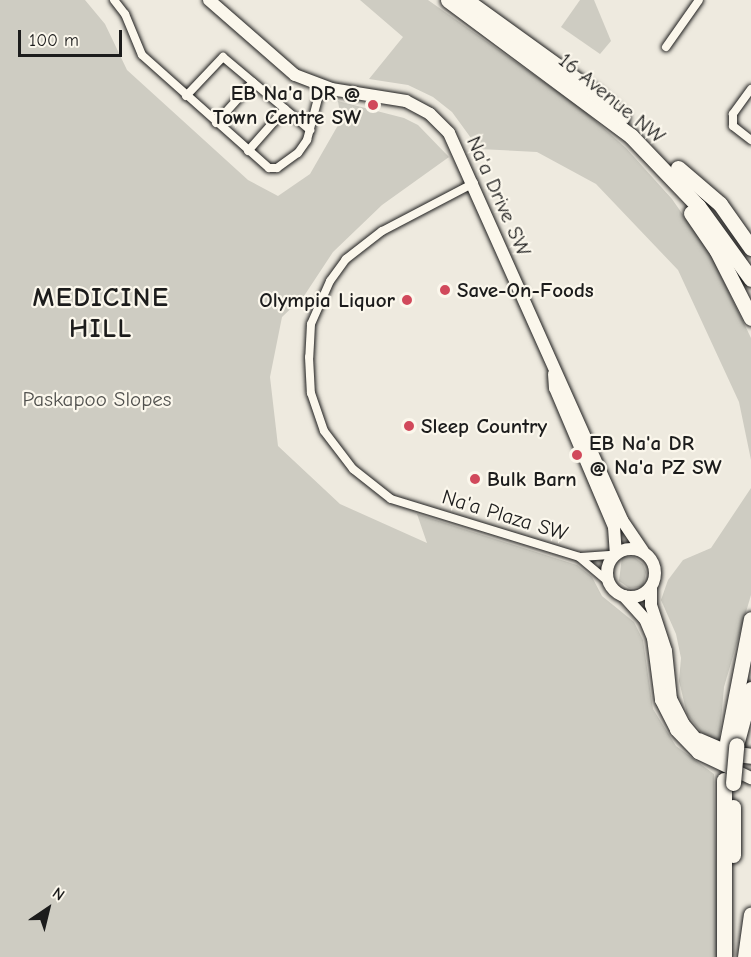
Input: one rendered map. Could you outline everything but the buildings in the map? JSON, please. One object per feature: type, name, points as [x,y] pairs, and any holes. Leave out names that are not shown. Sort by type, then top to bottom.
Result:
[{"type":"highway","name":"16 Avenue NW","points":[[448,0],[618,125],[663,168],[711,222],[751,279]]},
{"type":"highway","name":"16 Avenue NW","points":[[466,0],[595,93],[678,168],[751,262]]},
{"type":"highway","points":[[563,83],[624,136],[673,188],[717,251],[751,318]]},
{"type":"highway","points":[[678,168],[720,204],[751,248]]},
{"type":"highway","points":[[724,957],[732,743],[751,619]]},
{"type":"highway","points":[[732,743],[751,689]]},
{"type":"highway","points":[[699,740],[728,753],[751,756]]},
{"type":"highway","points":[[729,781],[732,957]]},
{"type":"highway","points":[[745,957],[751,914]]},
{"type":"street","points":[[114,0],[125,14],[142,55],[269,168],[277,168],[298,153],[310,130],[321,87]]},
{"type":"street","name":"Na'a Drive SW","points":[[208,0],[281,66],[321,87],[388,96],[422,109],[454,140],[622,520],[643,551]]},
{"type":"street","points":[[666,47],[699,0]]},
{"type":"street","points":[[186,96],[223,57],[310,130]]},
{"type":"street","points":[[216,123],[254,82]]},
{"type":"street","points":[[751,89],[733,114],[734,126],[751,140]]},
{"type":"street","points":[[248,151],[285,109]]},
{"type":"street","name":"Na'a Plaza SW","points":[[474,183],[382,231],[346,259],[319,299],[312,324],[311,393],[324,431],[353,469],[391,499],[579,557],[615,554]]},
{"type":"street","name":"Na'a Drive SW","points":[[554,370],[555,388],[614,527],[615,554]]},
{"type":"street","points":[[751,763],[721,756],[699,740],[683,723],[671,699],[666,651],[651,605],[651,587],[655,566],[643,551],[627,549],[615,554],[607,567],[609,582],[645,619],[653,638],[661,700],[676,730],[702,756],[751,778]]},
{"type":"street","name":"Na'a Plaza SW","points":[[579,557],[609,582]]},
{"type":"street","points":[[624,596],[640,596],[651,587]]},
{"type":"green space","name":"Paskapoo Slopes","points":[[0,0],[85,0],[105,24],[127,70],[248,180],[278,196],[310,174],[341,120],[338,101],[404,118],[418,125],[449,157],[382,205],[333,252],[304,296],[282,317],[270,377],[278,446],[340,504],[427,543],[417,514],[577,565],[592,577],[602,596],[634,622],[643,640],[653,709],[676,746],[714,774],[718,957],[0,957]]},
{"type":"green space","points":[[360,0],[428,0],[581,108],[626,148],[672,199],[711,255],[751,338],[751,460],[739,402],[678,270],[596,184],[537,152],[479,149],[452,112],[433,97],[408,85],[369,79],[403,37]]},
{"type":"green space","points":[[580,0],[594,0],[611,41],[600,54],[561,27]]},
{"type":"green space","points":[[751,488],[751,595],[724,687],[719,744],[701,732],[687,714],[679,681],[681,658],[676,634],[661,600],[668,580],[683,560],[711,548]]},
{"type":"green space","points":[[622,557],[634,557],[643,564],[646,572],[643,587],[629,588],[619,581]]},
{"type":"place","name":"EB Na'a DR @ Town Centre SW","points":[[373,105]]},
{"type":"place","name":"Save-On-Foods","points":[[445,290]]},
{"type":"place","name":"Olympia Liquor","points":[[407,300]]},
{"type":"place","name":"Sleep Country","points":[[409,426]]},
{"type":"place","name":"EB Na'a DR @ Na'a PZ SW","points":[[577,455]]},
{"type":"place","name":"Bulk Barn","points":[[475,479]]},
{"type":"district","name":"MEDICINE HILL","points":[[101,312]]}]
